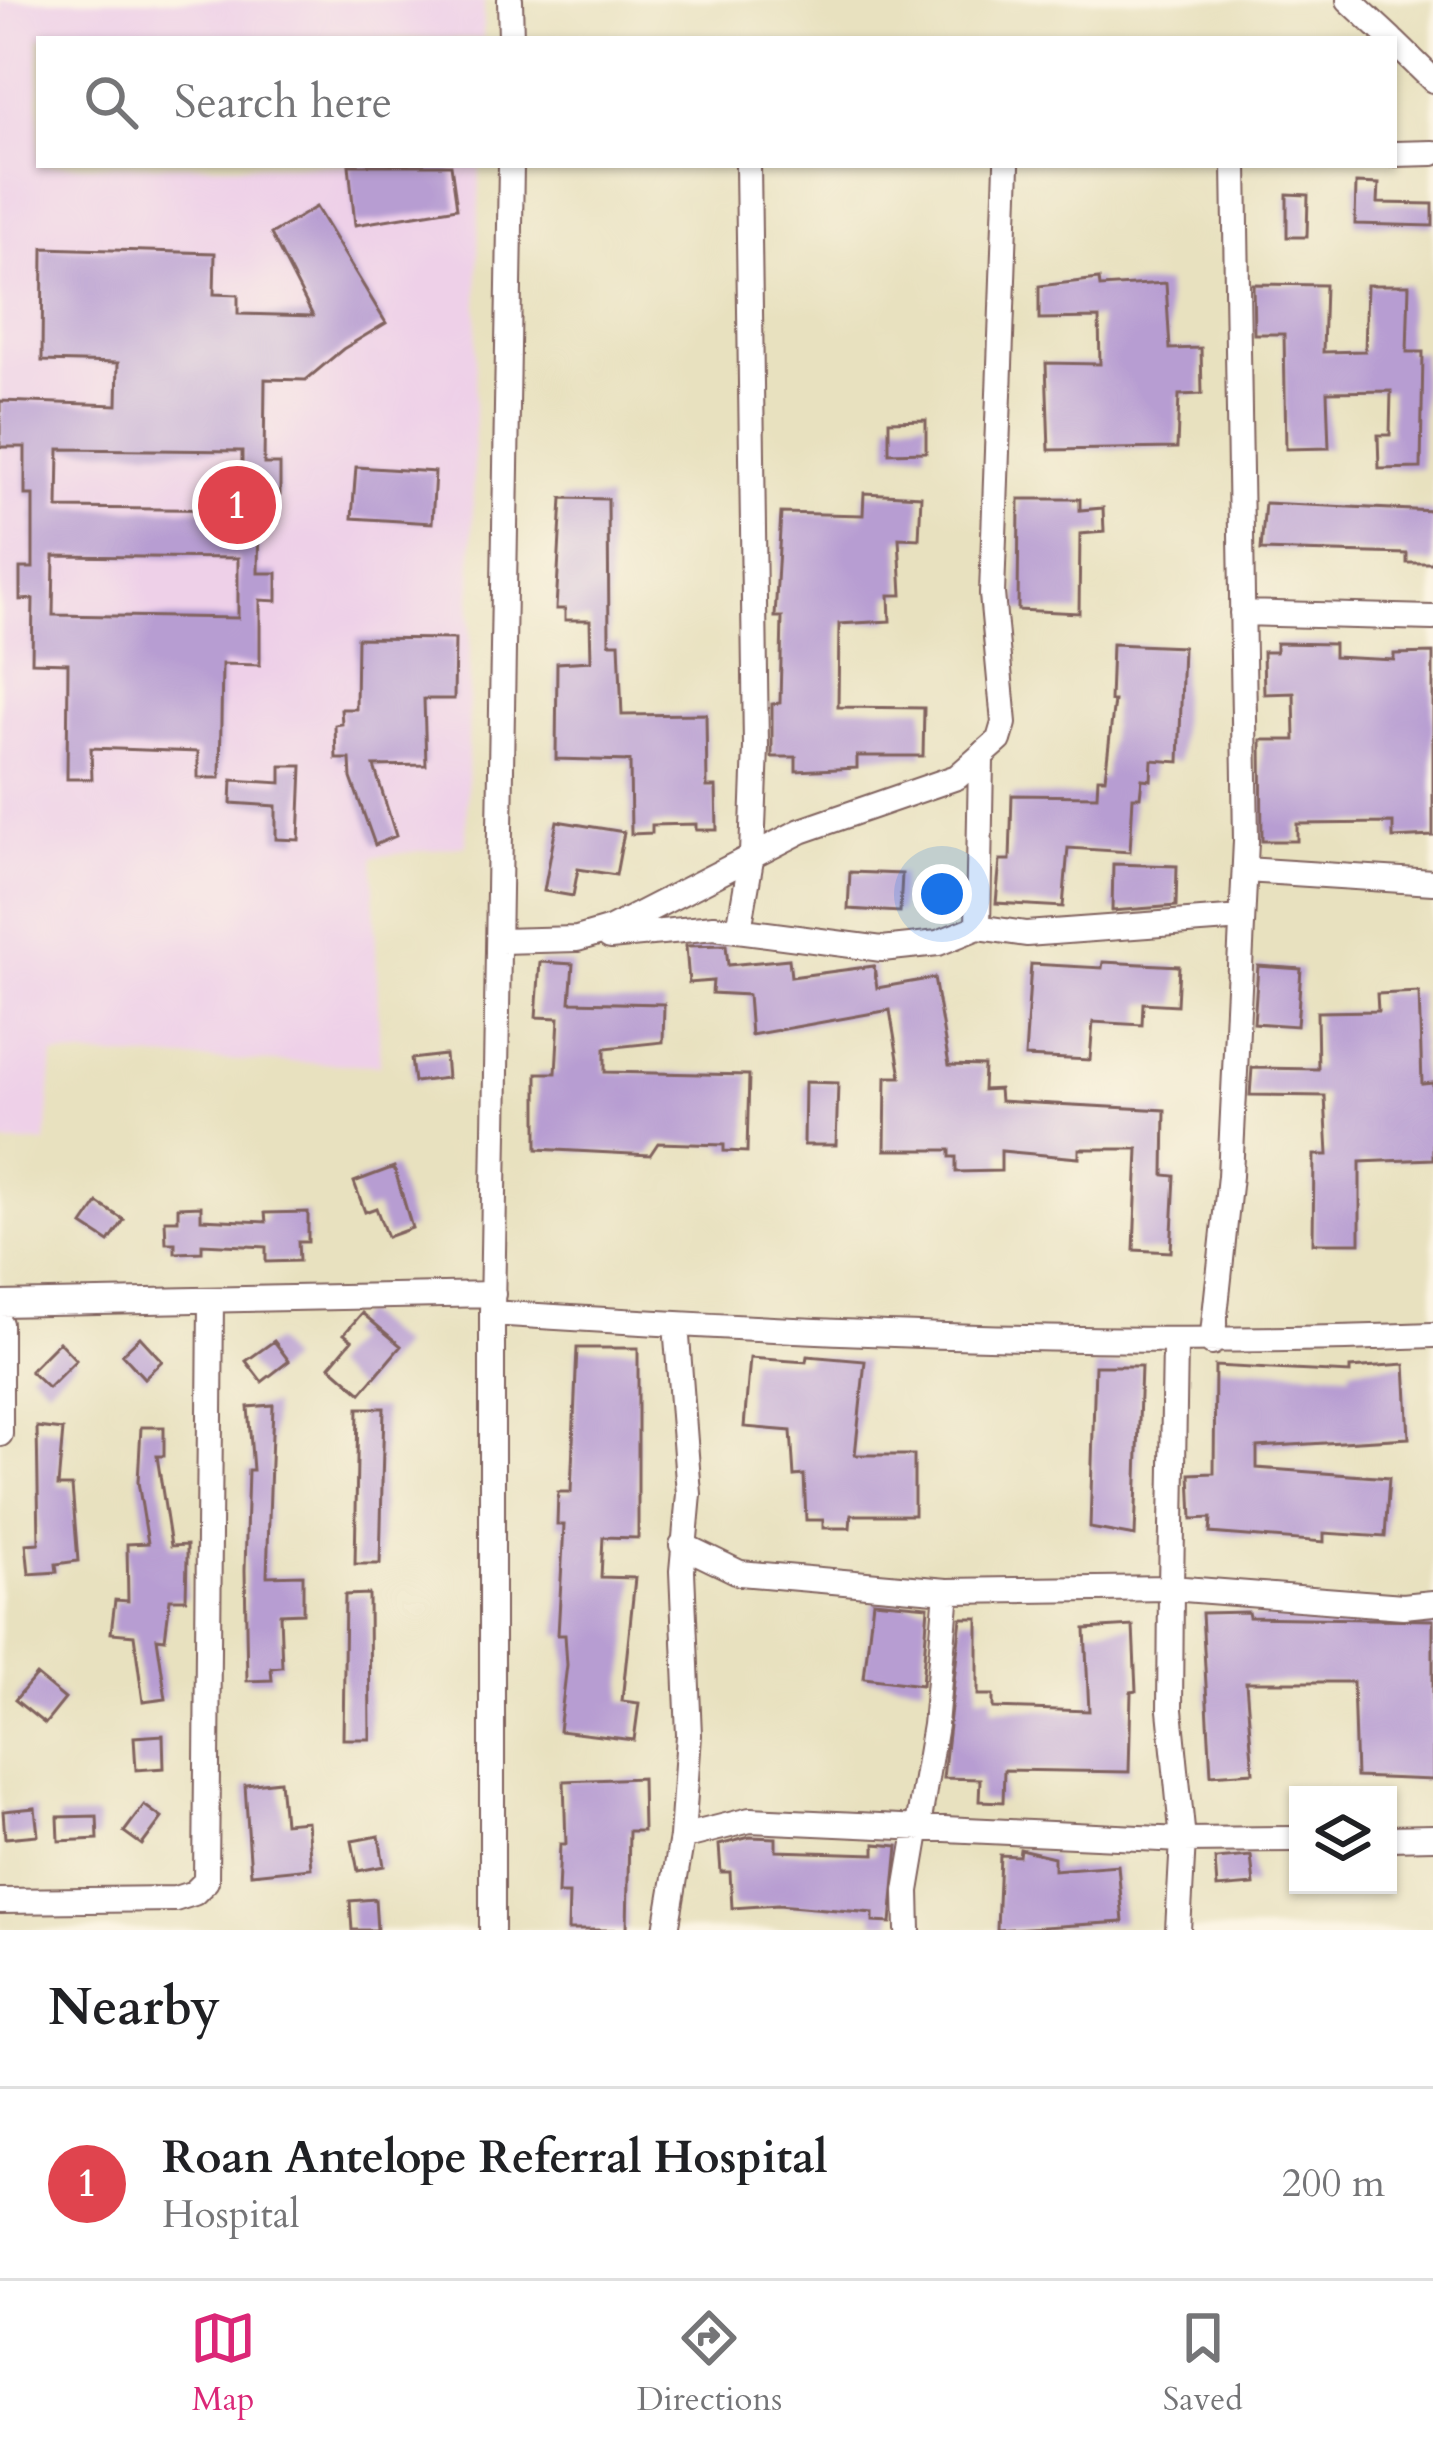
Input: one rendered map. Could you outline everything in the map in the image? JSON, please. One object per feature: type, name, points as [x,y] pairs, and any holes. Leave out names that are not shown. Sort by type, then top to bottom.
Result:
[{"type":"street","points":[[510,0],[511,36]]},
{"type":"street","points":[[1349,0],[1388,36]]},
{"type":"street","points":[[1397,45],[1433,80]]},
{"type":"street","points":[[1397,154],[1433,153]]},
{"type":"street","points":[[492,1930],[493,1303],[511,168]]},
{"type":"street","points":[[739,930],[752,854],[756,747],[748,168]]},
{"type":"street","points":[[577,939],[644,915],[752,854],[957,777],[999,740],[1004,723],[992,594],[1007,168]]},
{"type":"street","points":[[1212,1343],[1230,1176],[1244,870],[1235,168]]},
{"type":"street","points":[[1242,613],[1433,618]]},
{"type":"street","points":[[978,926],[981,760]]},
{"type":"street","points":[[1244,870],[1433,882]]},
{"type":"street","points":[[500,941],[714,927],[882,949],[938,944],[978,926],[1026,934],[1243,918]]},
{"type":"street","points":[[0,1901],[176,1899],[206,1881],[212,1300]]},
{"type":"street","points":[[0,1304],[493,1303],[676,1324],[1175,1343],[1433,1335]]},
{"type":"street","points":[[0,1324],[0,1434]]},
{"type":"street","points":[[666,1930],[682,1837],[689,1735],[682,1545],[689,1493],[676,1324]]},
{"type":"street","points":[[1175,1343],[1170,1710],[1183,1840],[1178,1930]]},
{"type":"street","points":[[682,1545],[740,1573],[947,1591],[1171,1588],[1403,1606],[1433,1603]]},
{"type":"street","points":[[908,1930],[907,1891],[935,1725],[947,1591]]},
{"type":"street","points":[[682,1837],[749,1820],[1183,1840],[1289,1839]]},
{"type":"street","points":[[1397,1838],[1433,1837]]},
{"type":"shaded area","points":[[0,0],[484,0],[483,36],[36,36],[36,168],[480,168],[466,845],[373,857],[380,1065],[53,1055],[46,1143],[0,1143]]},
{"type":"building","points":[[349,168],[451,168],[457,208],[355,225]]},
{"type":"building","points":[[1356,183],[1379,184],[1378,203],[1433,204],[1433,226],[1355,224]]},
{"type":"building","points":[[1287,194],[1308,195],[1307,237],[1287,237]]},
{"type":"building","points":[[316,207],[386,323],[343,349],[306,380],[265,379],[264,464],[280,464],[280,495],[242,494],[242,451],[59,449],[58,508],[259,510],[258,573],[277,573],[277,601],[260,600],[260,665],[222,664],[220,778],[198,778],[198,752],[91,748],[92,779],[67,779],[68,663],[32,662],[33,599],[20,600],[20,568],[33,568],[33,495],[25,495],[25,447],[0,447],[0,401],[117,405],[118,363],[42,361],[43,248],[215,253],[214,294],[238,295],[238,314],[313,316],[271,234]],"holes":[[[54,556],[238,558],[238,618],[53,615]]]},
{"type":"building","points":[[1099,279],[1100,287],[1166,283],[1170,349],[1201,348],[1202,394],[1179,395],[1177,448],[1049,450],[1046,363],[1100,364],[1099,318],[1039,319],[1039,286]]},
{"type":"building","points":[[1253,284],[1325,285],[1323,352],[1365,351],[1367,285],[1409,285],[1407,352],[1423,352],[1421,468],[1379,469],[1378,435],[1390,435],[1391,391],[1327,392],[1329,448],[1286,449],[1284,334],[1254,334]]},
{"type":"building","points":[[926,420],[926,452],[889,453],[889,421]]},
{"type":"building","points":[[356,467],[435,472],[432,523],[352,518]]},
{"type":"building","points":[[864,493],[921,496],[919,539],[899,538],[902,595],[889,595],[890,621],[839,624],[838,707],[924,708],[923,756],[857,756],[857,768],[796,771],[796,757],[772,757],[772,704],[780,703],[782,617],[775,617],[781,513],[863,515]]},
{"type":"building","points":[[562,498],[608,499],[609,643],[619,643],[622,715],[706,714],[707,787],[716,787],[717,830],[696,830],[696,824],[652,825],[652,833],[631,834],[630,761],[556,759],[557,663],[591,661],[590,620],[565,620],[565,609],[556,609]]},
{"type":"building","points":[[1019,499],[1080,499],[1080,510],[1103,508],[1104,532],[1080,534],[1079,613],[1018,610]]},
{"type":"building","points":[[1265,503],[1433,511],[1433,563],[1407,563],[1407,554],[1261,550]]},
{"type":"building","points":[[357,638],[455,639],[454,699],[424,699],[426,765],[374,766],[396,836],[375,845],[351,778],[350,759],[336,759],[335,725],[342,724],[341,709],[356,709]]},
{"type":"building","points":[[1276,643],[1334,644],[1334,657],[1394,660],[1394,654],[1433,653],[1433,836],[1393,838],[1393,823],[1297,824],[1297,841],[1262,841],[1261,740],[1295,740],[1294,693],[1264,694],[1263,652],[1276,652]]},
{"type":"building","points":[[1112,644],[1183,647],[1179,762],[1152,760],[1151,780],[1142,779],[1140,797],[1133,797],[1130,852],[1068,848],[1063,907],[996,903],[1000,860],[1010,860],[1012,795],[1097,796],[1098,778],[1105,778],[1114,701],[1110,701]]},
{"type":"building","points":[[281,766],[302,766],[299,840],[276,839],[276,806],[231,803],[232,780],[281,783]]},
{"type":"building","points":[[557,821],[624,832],[616,875],[578,869],[573,896],[544,891]]},
{"type":"building","points":[[1113,864],[1177,866],[1176,906],[1112,911]]},
{"type":"building","points":[[850,872],[902,874],[900,912],[848,909]]},
{"type":"building","points":[[726,945],[728,965],[789,959],[791,977],[874,966],[877,988],[934,978],[949,1065],[984,1066],[983,1090],[999,1089],[1000,1101],[1165,1110],[1164,1175],[1175,1176],[1171,1252],[1134,1250],[1138,1149],[1079,1149],[1079,1158],[1001,1151],[1001,1171],[956,1172],[956,1157],[950,1157],[950,1150],[885,1150],[886,1077],[901,1077],[890,1010],[751,1035],[748,995],[712,993],[713,981],[689,983],[686,946]]},
{"type":"building","points":[[540,962],[573,964],[570,1002],[664,1004],[663,1042],[605,1048],[605,1072],[749,1075],[747,1152],[724,1151],[724,1145],[658,1143],[650,1155],[537,1149],[537,1073],[556,1073],[559,1018],[536,1017]]},
{"type":"building","points":[[1103,962],[1179,966],[1177,1005],[1143,1003],[1142,1025],[1093,1022],[1090,1060],[1025,1057],[1031,964],[1102,968]]},
{"type":"building","points":[[1258,966],[1301,969],[1297,1026],[1254,1023]]},
{"type":"building","points":[[1419,992],[1422,1084],[1433,1083],[1433,1159],[1360,1162],[1360,1243],[1313,1243],[1314,1155],[1328,1155],[1325,1096],[1250,1095],[1252,1068],[1318,1069],[1317,1012],[1378,1011],[1377,994]]},
{"type":"building","points":[[445,1055],[447,1078],[414,1082],[411,1059]]},
{"type":"building","points":[[805,1082],[838,1083],[836,1145],[804,1145]]},
{"type":"building","points":[[394,1167],[412,1228],[387,1237],[376,1208],[365,1212],[354,1182]]},
{"type":"building","points":[[98,1203],[124,1220],[109,1242],[83,1225]]},
{"type":"building","points":[[201,1206],[201,1219],[266,1222],[265,1213],[308,1212],[308,1242],[298,1242],[299,1261],[266,1262],[266,1247],[202,1244],[202,1252],[175,1253],[175,1243],[166,1243],[165,1220],[178,1220],[178,1207]]},
{"type":"building","points":[[362,1313],[401,1346],[361,1393],[330,1366],[352,1340],[344,1334]]},
{"type":"building","points":[[140,1337],[162,1361],[144,1378],[122,1354]]},
{"type":"building","points":[[274,1341],[289,1361],[262,1382],[246,1361]]},
{"type":"building","points":[[59,1342],[76,1360],[48,1388],[30,1371]]},
{"type":"building","points":[[577,1348],[638,1348],[638,1538],[603,1537],[601,1577],[635,1578],[622,1701],[639,1703],[634,1740],[559,1731],[567,1665],[565,1635],[558,1635],[564,1525],[557,1525],[558,1492],[571,1492]]},
{"type":"building","points":[[807,1356],[865,1361],[855,1455],[914,1455],[914,1515],[851,1515],[850,1528],[823,1528],[823,1520],[806,1520],[804,1475],[794,1476],[791,1431],[744,1427],[750,1358],[806,1362]]},
{"type":"building","points":[[1405,1364],[1409,1438],[1257,1447],[1257,1468],[1389,1478],[1385,1537],[1324,1533],[1324,1542],[1210,1533],[1211,1518],[1192,1519],[1190,1474],[1214,1473],[1215,1366],[1350,1373],[1350,1368]]},
{"type":"building","points":[[1095,1366],[1141,1366],[1135,1536],[1090,1528]]},
{"type":"building","points":[[273,1405],[267,1576],[303,1575],[303,1613],[280,1614],[282,1667],[271,1668],[272,1680],[247,1681],[245,1570],[248,1470],[253,1470],[248,1407]]},
{"type":"building","points":[[358,1408],[384,1408],[380,1564],[355,1564]]},
{"type":"building","points":[[37,1427],[63,1430],[58,1486],[72,1486],[78,1561],[56,1564],[57,1572],[29,1574],[26,1544],[39,1543]]},
{"type":"building","points":[[141,1427],[164,1427],[164,1456],[157,1456],[171,1546],[187,1545],[186,1599],[170,1599],[165,1639],[157,1638],[166,1699],[143,1702],[134,1635],[111,1633],[115,1600],[128,1601],[127,1544],[148,1543],[138,1482]]},
{"type":"building","points":[[369,1594],[370,1739],[343,1739],[345,1595]]},
{"type":"building","points":[[873,1601],[928,1606],[922,1685],[864,1678]]},
{"type":"building","points":[[1248,1612],[1249,1617],[1433,1620],[1433,1780],[1356,1777],[1353,1682],[1246,1682],[1253,1772],[1211,1775],[1202,1613]]},
{"type":"building","points":[[961,1618],[978,1618],[978,1695],[993,1695],[993,1708],[1089,1711],[1085,1629],[1133,1626],[1136,1691],[1131,1692],[1129,1772],[1004,1770],[1003,1802],[979,1801],[980,1779],[943,1778]]},
{"type":"building","points":[[36,1675],[65,1699],[45,1724],[15,1700]]},
{"type":"building","points":[[163,1735],[164,1768],[136,1770],[134,1737]]},
{"type":"building","points":[[642,1778],[643,1831],[629,1831],[627,1930],[568,1930],[569,1894],[558,1894],[560,1844],[566,1844],[564,1781]]},
{"type":"building","points":[[280,1781],[284,1823],[307,1821],[311,1868],[251,1874],[245,1785]]},
{"type":"building","points":[[144,1805],[162,1818],[142,1845],[124,1832]]},
{"type":"building","points":[[35,1808],[38,1835],[5,1838],[3,1811]]},
{"type":"building","points":[[97,1816],[98,1839],[59,1841],[58,1817]]},
{"type":"building","points":[[379,1836],[384,1866],[358,1871],[352,1841]]},
{"type":"building","points":[[750,1837],[776,1838],[776,1851],[875,1854],[875,1844],[898,1846],[891,1923],[873,1922],[873,1913],[778,1905],[732,1908],[730,1872],[721,1872],[719,1845]]},
{"type":"building","points":[[1020,1849],[1054,1857],[1054,1870],[1118,1865],[1123,1922],[997,1930],[1000,1855],[1019,1856]]},
{"type":"building","points":[[1251,1856],[1254,1885],[1217,1888],[1215,1859]]},
{"type":"building","points":[[375,1899],[377,1930],[352,1930],[350,1901]]},
{"type":"place","name":"Roan Antelope Referral Hospital","points":[[237,505]]}]
